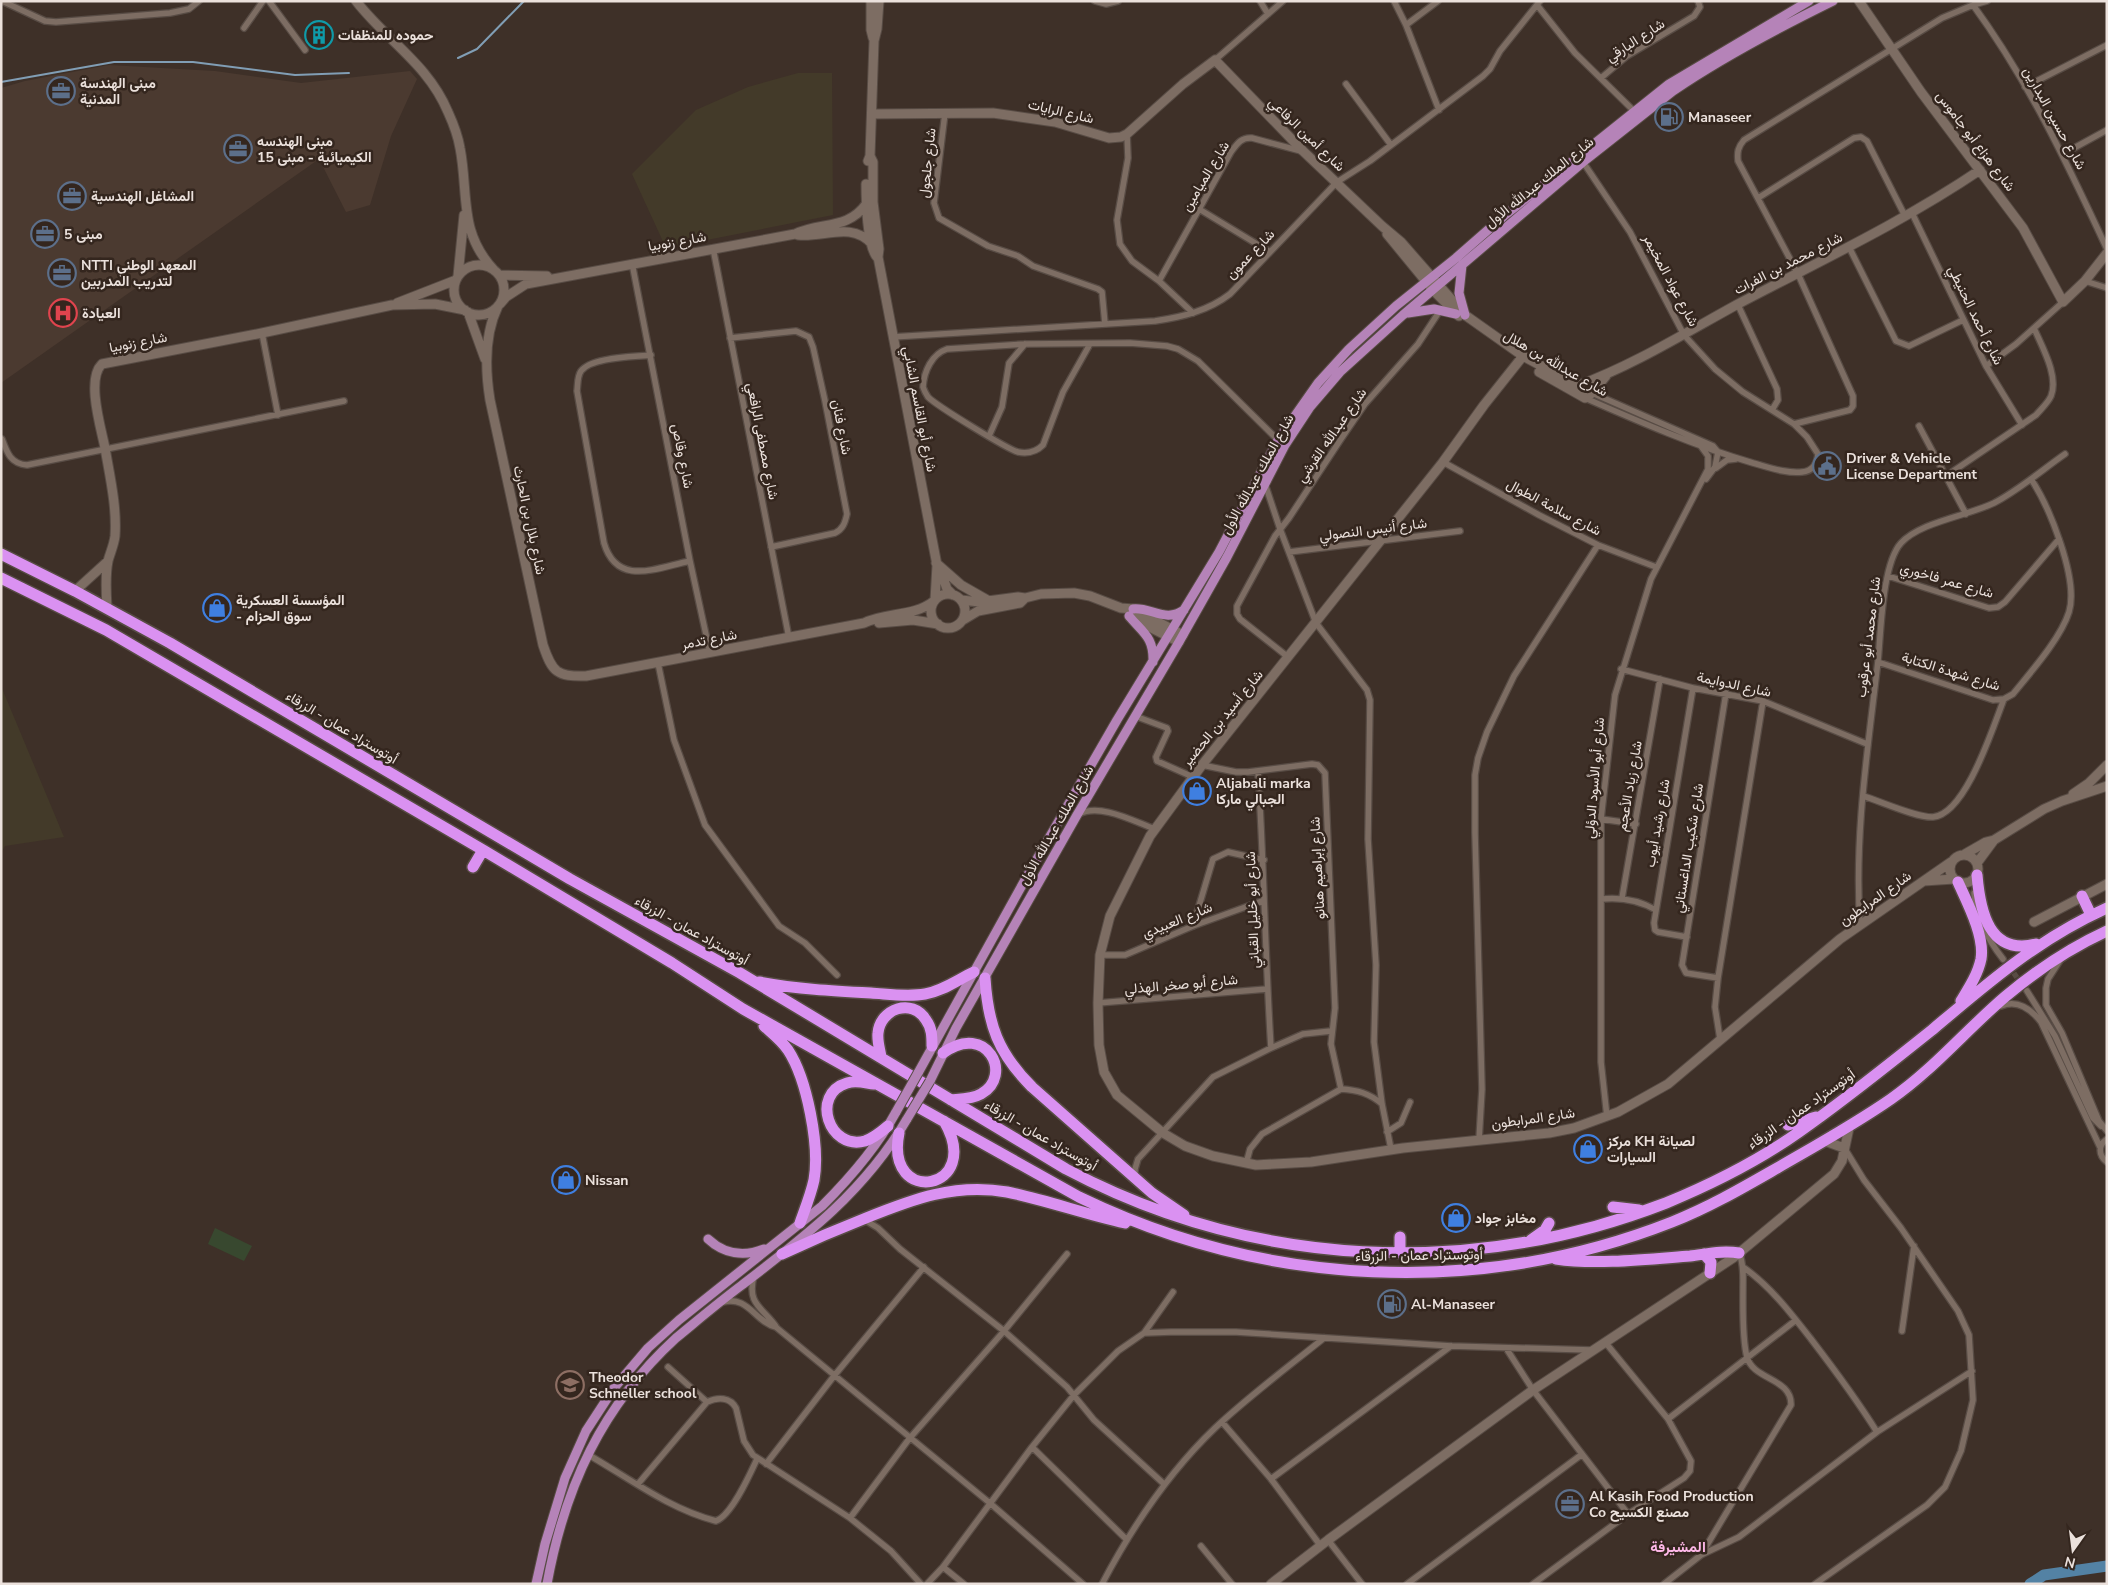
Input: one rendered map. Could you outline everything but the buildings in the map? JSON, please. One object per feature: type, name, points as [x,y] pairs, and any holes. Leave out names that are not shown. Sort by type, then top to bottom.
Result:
[{"type":"highway","name":"أوتوستراد عمان - الزرقاء","points":[[1,554],[107,607],[570,879],[750,980],[1050,1160],[1091,1182],[1150,1208],[1204,1225],[1252,1237],[1306,1247],[1400,1253],[1438,1252],[1522,1244],[1580,1232],[1648,1210],[1739,1169],[1782,1144],[1822,1115],[2001,971],[2043,942],[2107,908]]},
{"type":"highway","name":"أوتوستراد عمان - الزرقاء","points":[[1,578],[106,630],[483,850],[672,963],[743,1009],[1078,1197],[1152,1228],[1194,1242],[1284,1263],[1347,1270],[1466,1271],[1511,1266],[1549,1258],[1603,1245],[1672,1222],[1737,1191],[1849,1128],[1922,1075],[1988,1012],[2027,979],[2066,952],[2107,931]]},
{"type":"highway","points":[[473,867],[483,850]]},
{"type":"highway","points":[[1976,872],[1980,904],[1995,935],[2005,943],[2017,947],[2043,942]]},
{"type":"highway","points":[[1957,881],[1982,949],[1976,972],[1957,1008]]},
{"type":"highway","points":[[2082,896],[2091,915]]},
{"type":"highway","points":[[750,980],[781,986],[911,995],[935,992],[974,972]]},
{"type":"highway","points":[[985,978],[991,1024],[1008,1060],[1032,1087],[1164,1202],[1204,1225]]},
{"type":"highway","points":[[881,1057],[878,1039],[880,1025],[887,1013],[901,1007],[915,1010],[926,1019],[931,1032],[932,1046]]},
{"type":"highway","points":[[743,1009],[779,1039],[796,1063],[801,1077],[815,1138],[816,1153],[814,1181],[800,1223]]},
{"type":"highway","points":[[944,1053],[958,1044],[976,1043],[988,1051],[995,1064],[994,1078],[987,1090],[971,1098],[951,1100]]},
{"type":"highway","points":[[880,1085],[856,1082],[839,1087],[828,1101],[827,1119],[837,1134],[854,1141],[864,1142],[888,1126]]},
{"type":"highway","points":[[1788,1124],[1822,1115]]},
{"type":"highway","points":[[899,1133],[897,1158],[905,1173],[917,1180],[932,1181],[950,1170],[956,1153],[954,1142],[944,1121]]},
{"type":"highway","points":[[782,1254],[880,1212],[934,1194],[952,1191],[1006,1192],[1110,1220],[1152,1228]]},
{"type":"highway","points":[[1613,1207],[1626,1210],[1648,1210]]},
{"type":"highway","points":[[1522,1244],[1541,1234],[1549,1222]]},
{"type":"highway","points":[[1400,1237],[1400,1253]]},
{"type":"highway","points":[[1549,1258],[1587,1261],[1724,1252],[1739,1253]]},
{"type":"highway","points":[[1704,1254],[1711,1262],[1710,1273]]},
{"type":"main road","name":"شارع الملك عبدالله الأول","points":[[536,1584],[539,1567],[566,1478],[586,1431],[619,1381],[648,1348],[679,1320],[774,1245],[837,1191],[888,1126],[1026,878],[1117,720],[1219,552],[1304,401],[1333,366],[1383,318],[1634,111],[1682,76],[1795,4],[1809,1]]},
{"type":"main road","name":"شارع الملك عبدالله الأول","points":[[547,1584],[571,1496],[587,1454],[611,1411],[641,1372],[676,1338],[827,1218],[876,1165],[899,1133],[1076,815],[1181,639],[1265,484],[1282,442],[1324,389],[1356,356],[1583,162],[1686,83],[1803,16],[1833,1]]},
{"type":"main road","points":[[1403,315],[1428,309],[1441,309],[1461,314],[1459,293],[1462,265]]},
{"type":"main road","points":[[1153,662],[1153,652],[1148,636],[1131,613],[1140,609],[1166,616],[1174,616],[1184,610]]},
{"type":"main road","points":[[1026,878],[1037,885]]},
{"type":"main road","points":[[708,1239],[722,1249],[735,1253],[752,1253],[774,1245]]},
{"type":"main road","points":[[732,1277],[739,1287]]},
{"type":"main road","points":[[539,1567],[550,1569]]},
{"type":"street","points":[[2,1],[11,3],[45,21],[56,22],[170,13],[189,9],[199,1]]},
{"type":"street","points":[[244,28],[263,1]]},
{"type":"street","points":[[269,1],[305,50]]},
{"type":"street","points":[[356,1],[374,22],[422,68],[441,96],[460,147],[465,205],[473,238],[483,258],[497,272],[504,289],[499,305],[487,313],[474,314],[466,311],[460,305],[455,293],[465,205]]},
{"type":"street","name":"شارع أبو القاسم الشابي","points":[[871,1],[871,30],[874,41]]},
{"type":"street","name":"شارع أبو القاسم الشابي","points":[[878,257],[874,254],[867,203],[867,164],[870,156],[874,41],[877,30],[879,1]]},
{"type":"street","points":[[1095,1],[1106,4],[1118,1]]},
{"type":"street","points":[[1260,1],[1268,14]]},
{"type":"street","points":[[1193,313],[1159,281],[1132,261],[1120,244],[1117,220],[1128,158],[1127,134],[1183,84],[1215,60],[1283,1]]},
{"type":"street","points":[[1394,1],[1406,25],[1439,110]]},
{"type":"street","points":[[1406,25],[1438,1]]},
{"type":"street","name":"شارع البارقي","points":[[1601,78],[1633,52],[1694,16],[1700,7],[1698,1]]},
{"type":"street","name":"شارع هزاع أبو جاموس","points":[[1859,1],[1921,92],[2023,228],[2063,302]]},
{"type":"street","points":[[1794,424],[1850,410],[1854,400],[1798,274],[1738,161],[1737,153],[1744,140],[1892,48],[1942,18],[1972,5],[1987,1]]},
{"type":"street","points":[[1538,3],[1572,49],[1634,111]]},
{"type":"street","name":"شارع عمون","points":[[892,337],[1155,321],[1193,313],[1223,299],[1337,182],[1439,110],[1486,73],[1500,51],[1538,3]]},
{"type":"street","name":"شارع حسين البدارين","points":[[1972,5],[1989,27],[2063,154],[2107,251]]},
{"type":"street","points":[[2025,87],[2107,45]]},
{"type":"street","name":"شارع أمين الرفاعي","points":[[1215,60],[1303,151],[1401,242],[1429,280]]},
{"type":"street","points":[[1346,84],[1391,145]]},
{"type":"street","name":"شارع الرايات","points":[[872,114],[993,112],[1055,122],[1109,138],[1121,137],[1127,134]]},
{"type":"street","name":"شارع جلجول","points":[[945,113],[934,203],[936,214],[943,221],[988,246],[1018,256],[1033,266],[1098,288],[1102,292],[1105,324]]},
{"type":"street","points":[[2063,154],[2107,130]]},
{"type":"street","name":"شارع الميامين","points":[[1159,281],[1231,152],[1240,141],[1246,138],[1303,151]]},
{"type":"street","name":"شارع أحمد الحنيطي","points":[[1758,198],[1854,138],[1861,138],[1867,141],[1908,214],[1986,366],[2022,425]]},
{"type":"street","name":"شارع أبو القاسم الشابي","points":[[870,156],[873,162],[873,202],[879,249],[878,257],[937,564],[935,601]]},
{"type":"street","name":"شارع عواد المخيمر","points":[[1583,162],[1630,232],[1684,335],[1715,369],[1743,392],[1794,424],[1807,437],[1818,454]]},
{"type":"street","name":"شارع محمد بن الفرات","points":[[1577,386],[1607,375],[1684,335],[1738,304],[1849,247],[1980,170]]},
{"type":"street","name":"شارع زنوبيا","points":[[499,305],[506,297],[526,284],[795,234],[808,229],[846,222],[858,214],[867,203]]},
{"type":"street","points":[[1199,210],[1270,252]]},
{"type":"street","name":"شارع زنوبيا","points":[[795,234],[811,235],[848,231],[861,235],[872,244]]},
{"type":"street","points":[[1849,247],[1896,341],[1909,346],[1963,320]]},
{"type":"street","name":"شارع مصطفى الرافعي","points":[[713,248],[789,638]]},
{"type":"street","points":[[1986,366],[2016,344],[2063,302],[2085,281],[2107,251]]},
{"type":"street","name":"شارع وقاص","points":[[632,263],[690,561],[710,653]]},
{"type":"street","points":[[457,278],[471,266],[479,265],[497,272]]},
{"type":"street","name":"شارع زنوبيا","points":[[497,272],[564,276]]},
{"type":"street","name":"شارع زنوبيا","points":[[107,607],[108,561],[114,542],[115,522],[94,384],[99,367],[102,364],[262,333],[392,305],[457,278]]},
{"type":"street","name":"شارع عبدالله بن هلال","points":[[1429,280],[1477,332],[1588,396],[1700,445],[1768,467],[1802,472],[1812,469],[1817,464],[1818,454]]},
{"type":"street","points":[[2085,281],[2107,288]]},
{"type":"street","name":"شارع زنوبيا","points":[[392,305],[435,304],[466,311]]},
{"type":"street","points":[[1738,304],[1777,389],[1778,400],[1772,410]]},
{"type":"street","name":"شارع بلال بن الحارث","points":[[499,305],[491,320],[488,333],[487,365],[490,400],[543,645],[550,666],[560,674]]},
{"type":"street","name":"شارع عبدالله القرشي","points":[[1288,657],[1242,620],[1236,611],[1237,606],[1280,529],[1365,404],[1410,354],[1441,309]]},
{"type":"street","name":"شارع بلال بن الحارث","points":[[466,311],[476,330],[487,365]]},
{"type":"street","points":[[1946,476],[2036,415],[2048,402],[2053,387],[2049,365],[2034,328]]},
{"type":"street","points":[[476,330],[488,333]]},
{"type":"street","name":"شارع فنان","points":[[730,338],[796,331],[809,337],[825,401],[846,514],[845,522],[840,531],[835,534],[771,547]]},
{"type":"street","points":[[262,333],[278,415]]},
{"type":"street","points":[[1090,344],[1063,392],[1048,434],[1038,450],[1031,452],[1016,452],[989,436],[929,398],[923,387],[928,367],[940,351],[948,349],[1024,344],[1130,343],[1167,346],[1188,353],[1282,442]]},
{"type":"street","points":[[989,436],[1002,407],[1009,363],[1024,344]]},
{"type":"street","points":[[651,355],[597,361],[582,370],[578,378],[577,391],[604,543],[608,556],[616,566],[626,571],[639,572],[690,561]]},
{"type":"street","name":"شارع عبدالله بن هلال","points":[[1521,358],[1577,386],[1588,396],[1713,446],[1718,452]]},
{"type":"street","name":"شارع أسيد بن الحضير","points":[[1163,1133],[1125,1102],[1110,1085],[1104,1072],[1098,1045],[1098,1003],[1100,955],[1110,916],[1155,829],[1193,777],[1443,462],[1521,358]]},
{"type":"street","name":"شارع محمد بن الفرات","points":[[1588,396],[1607,375]]},
{"type":"street","points":[[2,439],[9,457],[22,465],[32,464],[344,401]]},
{"type":"street","points":[[1919,426],[1966,514]]},
{"type":"street","points":[[1699,488],[1709,463],[1707,453],[1700,445]]},
{"type":"street","points":[[1699,488],[1712,471],[1717,461],[1718,452]]},
{"type":"street","name":"شارع محمد أبو عرقوب","points":[[1860,924],[1857,882],[1867,744],[1892,556],[1900,544],[1909,536],[2001,499],[2065,454]]},
{"type":"street","points":[[1712,471],[1723,462],[1740,459]]},
{"type":"street","name":"شارع سلامة الطوال","points":[[1443,462],[1598,545],[1656,566]]},
{"type":"street","points":[[2031,479],[2046,506],[2059,539]]},
{"type":"street","points":[[1265,484],[1316,623],[1367,690],[1370,700],[1369,868],[1376,959],[1374,1042],[1382,1104],[1391,1150]]},
{"type":"street","name":"شارع أبو الأسود الدؤلي","points":[[1607,1117],[1601,1062],[1601,819],[1615,694],[1621,669],[1656,566],[1699,488]]},
{"type":"street","name":"شارع أنيس النصولي","points":[[1289,552],[1460,531]]},
{"type":"street","name":"شارع عمر فاخوري","points":[[1888,576],[1989,608],[1995,608],[2005,602],[2059,539]]},
{"type":"street","name":"شارع شهدة الكتابة","points":[[1878,662],[1993,700],[2004,700],[2013,694],[2067,618],[2070,608],[2070,589],[2059,539]]},
{"type":"street","points":[[1479,1140],[1482,1089],[1475,833],[1478,758],[1487,732],[1514,676],[1598,545]]},
{"type":"street","points":[[76,591],[108,561]]},
{"type":"street","points":[[937,564],[961,585],[989,601]]},
{"type":"street","name":"شارع أبو القاسم الشابي","points":[[937,564],[948,589],[957,598]]},
{"type":"street","points":[[1025,598],[1020,602],[978,612],[952,628],[938,624],[932,616],[932,606],[943,595],[975,602],[1018,597],[1025,598],[1041,594],[1074,593],[1090,596],[1121,608],[1181,639]]},
{"type":"street","points":[[957,598],[965,609],[962,621]]},
{"type":"street","name":"شارع تدمر","points":[[864,623],[876,618],[918,610],[935,601]]},
{"type":"street","name":"شارع تدمر","points":[[560,674],[586,676],[864,623],[913,620],[938,624]]},
{"type":"street","points":[[658,663],[674,740],[709,831],[779,926],[805,943],[837,975]]},
{"type":"street","name":"شارع الدوايمة","points":[[1621,669],[1693,688],[1763,701],[1867,744]]},
{"type":"street","name":"شارع زياد الأعجم","points":[[1622,898],[1660,679]]},
{"type":"street","name":"شارع رشيد أيوب","points":[[1686,937],[1662,933],[1655,930],[1654,926],[1693,688]]},
{"type":"street","name":"شارع شكيب الداغستاني","points":[[1718,978],[1684,971],[1682,965],[1726,693]]},
{"type":"street","points":[[1863,796],[1926,816],[1941,815],[1947,811],[1957,800],[1977,766],[2004,700]]},
{"type":"street","points":[[1720,1039],[1715,1007],[1718,978],[1763,701]]},
{"type":"street","points":[[1135,716],[1167,728],[1168,731],[1156,757],[1157,761],[1193,777]]},
{"type":"street","name":"شارع إبراهيم هنانو","points":[[1202,765],[1236,772],[1258,772],[1312,764],[1318,765],[1325,773],[1335,1008],[1331,1031],[1333,1062],[1341,1089]]},
{"type":"street","points":[[2062,801],[2089,783],[2107,765]]},
{"type":"street","name":"شارع أبو خليل القباني","points":[[1258,772],[1264,860],[1262,901],[1271,1048]]},
{"type":"street","points":[[2003,959],[1986,934],[1975,905],[1950,871],[1951,862],[1954,858],[1994,840],[2044,809],[2107,786]]},
{"type":"street","points":[[1089,794],[1092,802],[1102,810]]},
{"type":"street","points":[[1076,815],[1091,809],[1102,810],[1155,829]]},
{"type":"street","points":[[1601,819],[1636,824]]},
{"type":"street","points":[[1957,881],[1965,883],[1976,872],[1994,840]]},
{"type":"street","points":[[1193,926],[1213,859],[1228,852],[1264,860]]},
{"type":"street","points":[[1965,854],[1970,856],[1976,872],[1975,905]]},
{"type":"street","name":"شارع المرابطون","points":[[1163,1133],[1198,1152],[1246,1164],[1266,1165],[1311,1162],[1391,1150],[1549,1133],[1584,1125],[1607,1117],[1668,1084],[1860,924],[1951,862]]},
{"type":"street","name":"شارع المرابطون","points":[[1924,881],[1957,881]]},
{"type":"street","points":[[2034,922],[2107,884]]},
{"type":"street","points":[[1601,899],[1622,898],[1642,903],[1656,910]]},
{"type":"street","name":"شارع العبيدي","points":[[1100,955],[1124,955],[1193,926],[1262,901]]},
{"type":"street","points":[[2066,952],[2048,979],[2045,996],[2046,1005],[2062,1033],[2105,1129]]},
{"type":"street","name":"شارع أبو صخر الهذلي","points":[[1098,1003],[1267,989]]},
{"type":"street","points":[[2026,991],[2055,1036],[2093,1118],[2105,1129]]},
{"type":"street","points":[[1988,1012],[2012,1002],[2035,1015],[2050,1038],[2100,1147],[2101,1156],[2107,1162]]},
{"type":"street","points":[[1135,1177],[1138,1159],[1213,1077],[1303,1034],[1331,1031]]},
{"type":"street","points":[[2079,1088],[2094,1136]]},
{"type":"street","points":[[1246,1164],[1250,1149],[1258,1137],[1341,1089],[1351,1089],[1368,1094],[1382,1104]]},
{"type":"street","points":[[1387,1132],[1401,1123],[1410,1102]]},
{"type":"street","points":[[1271,1584],[1533,1390],[1739,1253],[1834,1174],[1840,1166],[1849,1128]]},
{"type":"street","points":[[2100,1147],[2107,1139]]},
{"type":"street","points":[[1815,1584],[1927,1505],[1945,1487],[1961,1451],[1969,1424],[1973,1400],[1969,1336],[1958,1311],[1914,1246],[1864,1180],[1844,1148],[1825,1141]]},
{"type":"street","points":[[1120,1164],[1138,1159]]},
{"type":"street","points":[[878,1228],[880,1212]]},
{"type":"street","points":[[863,1219],[878,1228],[1004,1331],[1074,1395],[1094,1420],[1164,1484]]},
{"type":"street","points":[[1902,1331],[1914,1246]]},
{"type":"street","points":[[1701,1555],[1791,1406],[1792,1398],[1788,1391],[1759,1371],[1747,1358],[1743,1313],[1743,1267],[1739,1253]]},
{"type":"street","points":[[850,1518],[910,1439],[1004,1331],[1067,1254]]},
{"type":"street","points":[[766,1464],[834,1376],[924,1267]]},
{"type":"street","points":[[1743,1267],[1770,1290],[1796,1320],[1856,1399],[1878,1432]]},
{"type":"street","points":[[754,1276],[752,1288],[754,1300],[776,1327],[991,1504],[1083,1584]]},
{"type":"street","points":[[927,1584],[1074,1395],[1118,1351],[1144,1333],[1173,1292]]},
{"type":"street","points":[[720,1303],[731,1300],[742,1302],[767,1323],[776,1327]]},
{"type":"street","points":[[1668,1419],[1796,1320]]},
{"type":"street","points":[[1144,1333],[1236,1332],[1452,1346],[1592,1350]]},
{"type":"street","points":[[1102,1584],[1127,1540],[1164,1484],[1222,1422],[1324,1338]]},
{"type":"street","points":[[1533,1584],[1628,1514],[1684,1478],[1690,1471],[1691,1461],[1668,1419],[1606,1342]]},
{"type":"street","points":[[1271,1479],[1452,1346]]},
{"type":"street","points":[[1506,1348],[1533,1390],[1628,1514]]},
{"type":"street","points":[[668,1367],[707,1402]]},
{"type":"street","points":[[1664,1584],[1701,1555],[1739,1537],[1878,1432],[1972,1371]]},
{"type":"street","points":[[638,1484],[707,1402],[719,1398],[734,1404],[738,1413],[744,1441],[749,1451],[757,1459],[850,1518],[891,1552],[921,1584]]},
{"type":"street","points":[[1222,1422],[1271,1479],[1320,1546]]},
{"type":"street","points":[[1032,1447],[1127,1540]]},
{"type":"street","points":[[587,1454],[684,1511],[716,1521],[723,1517],[739,1493],[757,1459]]},
{"type":"street","points":[[1407,1584],[1581,1455]]},
{"type":"street","points":[[1328,1540],[1362,1584]]},
{"type":"street","points":[[1201,1546],[1232,1584]]},
{"type":"street","points":[[942,1566],[964,1584]]},
{"type":"shaded area","points":[[109,65],[215,71],[301,83],[410,71],[417,79],[391,136],[370,205],[346,212],[319,159],[1,383],[1,88],[25,81]]},
{"type":"shaded area","points":[[798,73],[832,73],[833,215],[666,248],[632,174],[696,110],[748,87]]},
{"type":"shaded area","points":[[1,686],[64,837],[5,846],[1,853]]},
{"type":"green space","points":[[215,1228],[252,1246],[244,1261],[208,1244]]},
{"type":"waterway","points":[[458,58],[477,49],[524,1]]},
{"type":"waterway","points":[[1,82],[114,62],[193,62],[295,75],[349,73]]},
{"type":"waterway","points":[[2030,1584],[2044,1575],[2107,1566]]},
{"type":"tunnel","points":[[2009,966],[2022,985]]},
{"type":"place","name":"حموده للمنظفات","points":[[319,35]]},
{"type":"place","name":"مبنى الهندسة المدنية","points":[[61,91]]},
{"type":"place","name":"Manaseer","points":[[1669,117]]},
{"type":"place","name":"مبنى الهندسه الكيميائية - مبنى 15","points":[[238,149]]},
{"type":"place","name":"المشاغل الهندسية","points":[[72,196]]},
{"type":"place","name":"مبنى 5","points":[[45,234]]},
{"type":"place","name":"NTTI المعهد الوطني لتدريب المدربين","points":[[62,273]]},
{"type":"place","name":"العيادة","points":[[63,313]]},
{"type":"place","name":"Driver & Vehicle License Department","points":[[1827,466]]},
{"type":"place","name":"المؤسسة العسكرية - سوق الحزام","points":[[217,608]]},
{"type":"place","name":"Aljabali marka الجبالي ماركا","points":[[1197,791]]},
{"type":"place","name":"مركز KH لصيانة السيارات","points":[[1588,1149]]},
{"type":"place","name":"Nissan","points":[[566,1180]]},
{"type":"place","name":"مخابز جواد","points":[[1456,1218]]},
{"type":"place","name":"Al-Manaseer","points":[[1392,1304]]},
{"type":"place","name":"Theodor Schneller school","points":[[570,1385]]},
{"type":"place","name":"Al Kasih Food Production Co مصنع الكسيح","points":[[1570,1504]]},
{"type":"district","name":"المشيرفة","points":[[1678,1547]]}]
